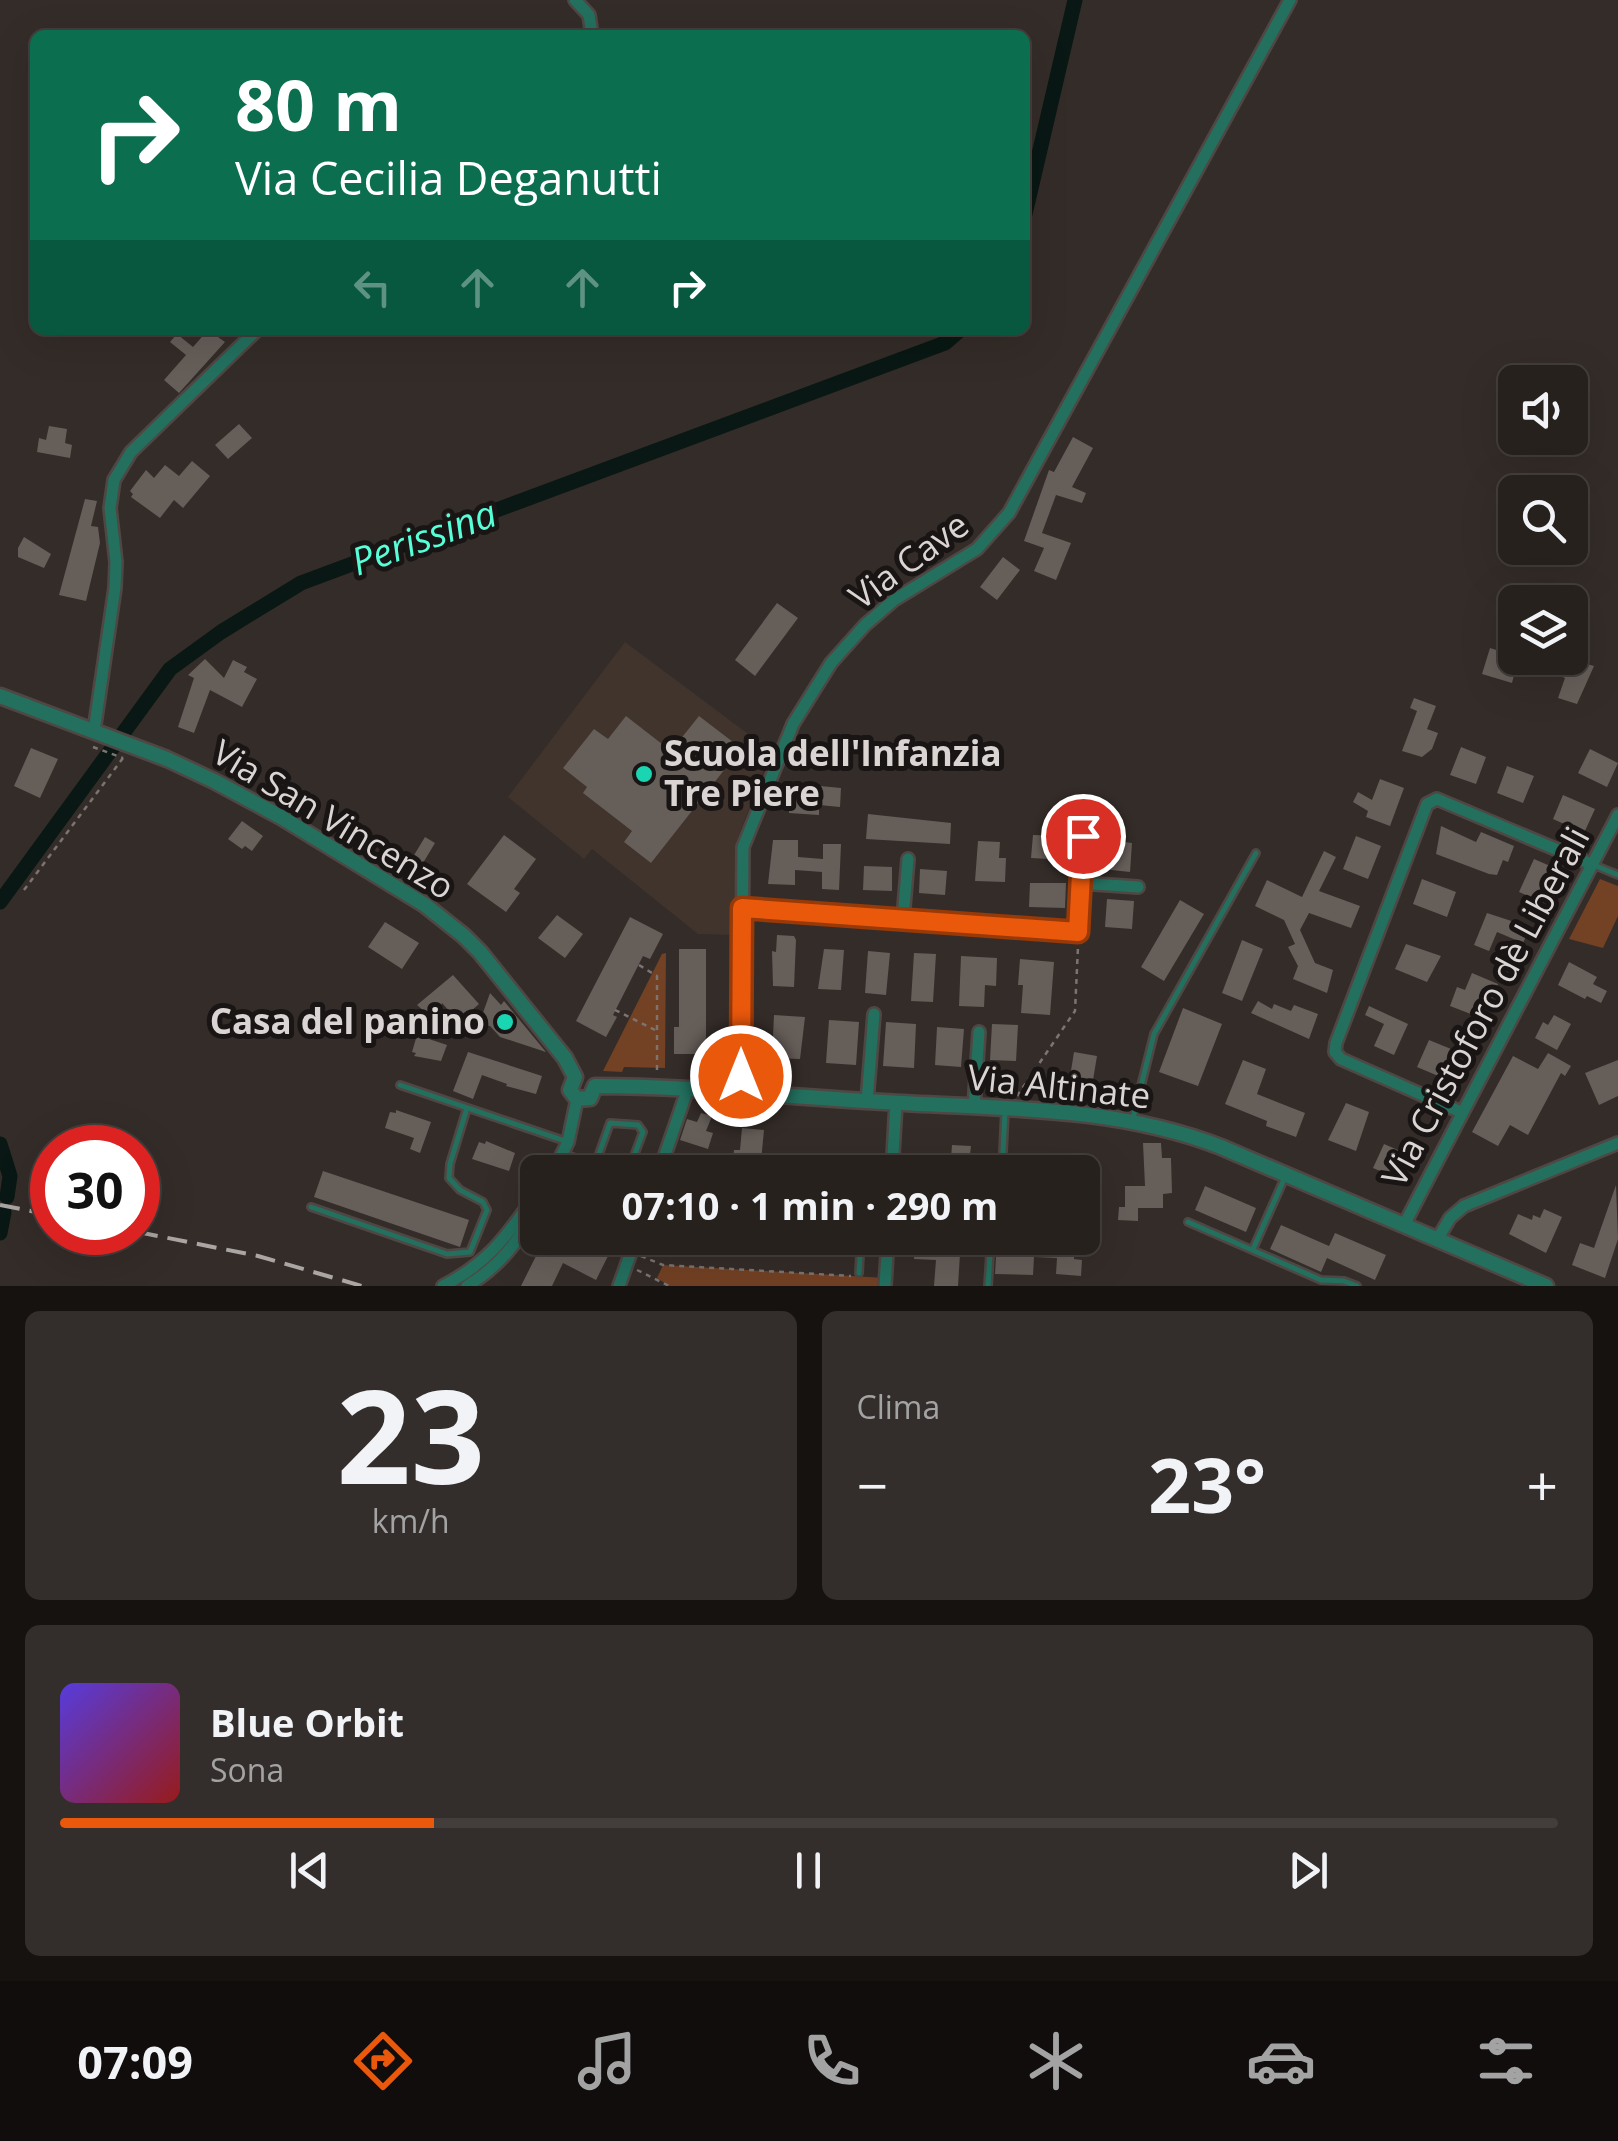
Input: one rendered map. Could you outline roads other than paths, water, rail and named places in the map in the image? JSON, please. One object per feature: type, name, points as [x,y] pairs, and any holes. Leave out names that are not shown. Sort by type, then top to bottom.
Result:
[{"type":"street","points":[[575,0],[589,15],[591,30]]},
{"type":"street","name":"Via Cave","points":[[741,1094],[743,847],[803,705],[832,662],[881,610],[977,549],[1009,514],[1290,0]]},
{"type":"street","points":[[100,733],[115,588],[110,508],[114,480],[131,452],[252,335]]},
{"type":"street","name":"Via San Vincenzo","points":[[0,696],[195,772],[281,817],[447,921],[480,952],[575,1077]]},
{"type":"street","points":[[1461,1112],[1340,1060],[1335,1052],[1427,804],[1437,798],[1591,864]]},
{"type":"street","name":"Via Cristoforo dè Liberali","points":[[1404,1225],[1618,815]]},
{"type":"street","points":[[742,908],[1078,932],[1083,836]]},
{"type":"street","points":[[903,919],[908,859]]},
{"type":"street","points":[[1080,883],[1138,887]]},
{"type":"street","points":[[868,1102],[874,1014]]},
{"type":"street","points":[[974,1108],[979,1032]]},
{"type":"street","points":[[562,1155],[577,1099],[570,1090],[575,1077],[588,1076],[595,1086],[590,1098],[577,1099]]},
{"type":"street","name":"Via Altinate","points":[[595,1086],[1006,1109],[1132,1120],[1192,1136],[1546,1286]]},
{"type":"street","points":[[665,1155],[688,1091]]},
{"type":"street","points":[[893,1155],[896,1103]]},
{"type":"street","points":[[1437,1240],[1450,1218],[1464,1206],[1618,1142]]},
{"type":"street","points":[[443,1286],[490,1256],[520,1219]]},
{"type":"street","points":[[468,1286],[496,1265],[520,1236]]},
{"type":"street","points":[[619,1286],[630,1255]]},
{"type":"street","points":[[886,1286],[887,1255]]},
{"type":"lane","points":[[1132,1120],[1154,1034],[1256,853]]},
{"type":"lane","points":[[1591,864],[1618,875]]},
{"type":"lane","points":[[400,1084],[568,1142]]},
{"type":"lane","points":[[310,1207],[448,1254],[470,1252],[487,1210],[483,1202],[460,1190],[450,1178],[450,1164],[467,1108]]},
{"type":"lane","points":[[1003,1155],[1006,1109]]},
{"type":"lane","points":[[603,1155],[610,1123],[638,1125],[643,1132],[634,1155]]},
{"type":"lane","points":[[1253,1250],[1286,1174]]},
{"type":"lane","points":[[1188,1222],[1321,1280],[1358,1286]]},
{"type":"lane","points":[[858,1273],[860,1255]]},
{"type":"lane","points":[[988,1286],[990,1255]]},
{"type":"waterway","name":"Perissina","points":[[1030,193],[1075,0]]},
{"type":"waterway","name":"Perissina","points":[[0,902],[170,669],[301,583],[945,343],[954,335]]},
{"type":"waterway","name":"Perissina","points":[[0,1144],[10,1176],[7,1197]]},
{"type":"waterway","name":"Perissina","points":[[0,1233],[4,1212]]},
{"type":"railway","points":[[0,1205],[30,1211]]},
{"type":"railway","points":[[160,1236],[258,1256],[362,1286]]},
{"type":"place","name":"Scuola dell'Infanzia Tre Piere","points":[[644,774]]},
{"type":"place","name":"Casa del panino","points":[[505,1022]]}]
